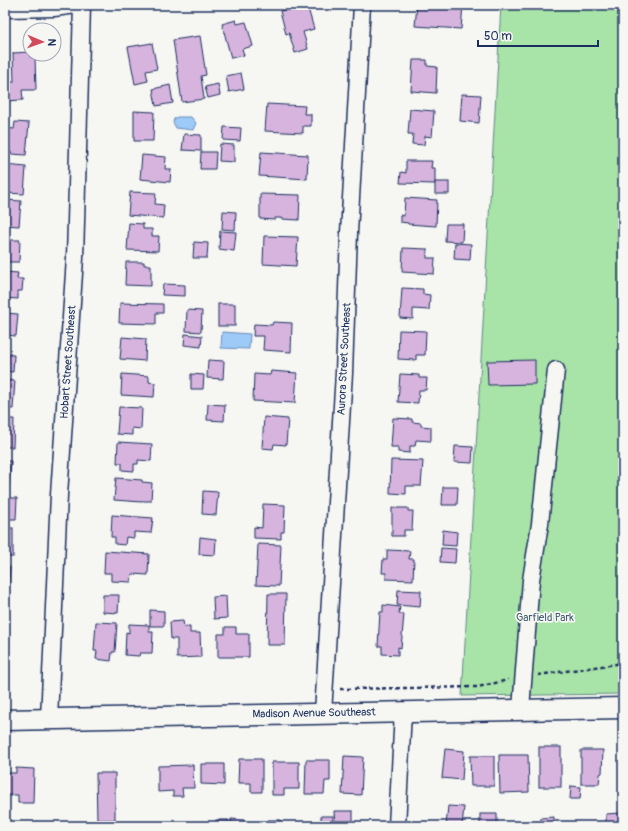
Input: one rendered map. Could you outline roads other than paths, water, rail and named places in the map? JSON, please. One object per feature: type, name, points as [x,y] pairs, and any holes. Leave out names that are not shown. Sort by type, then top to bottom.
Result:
[{"type":"street","points":[[5,9],[54,8],[76,5]]},
{"type":"street","name":"Hobart Street Southeast","points":[[49,719],[59,494],[75,258],[82,5]]},
{"type":"street","name":"Aurora Street Southeast","points":[[323,713],[344,373],[349,233],[362,5]]},
{"type":"street","points":[[521,709],[531,580],[540,524],[556,370]]},
{"type":"street","name":"Madison Avenue Southeast","points":[[5,720],[623,708]]},
{"type":"street","points":[[398,826],[403,712]]},
{"type":"water","points":[[177,117],[191,117],[196,123],[193,130],[176,128],[173,122]]},
{"type":"water","points":[[222,332],[250,334],[249,349],[221,348]]},
{"type":"park label","name":"Garfield Park","points":[[545,617]]}]
